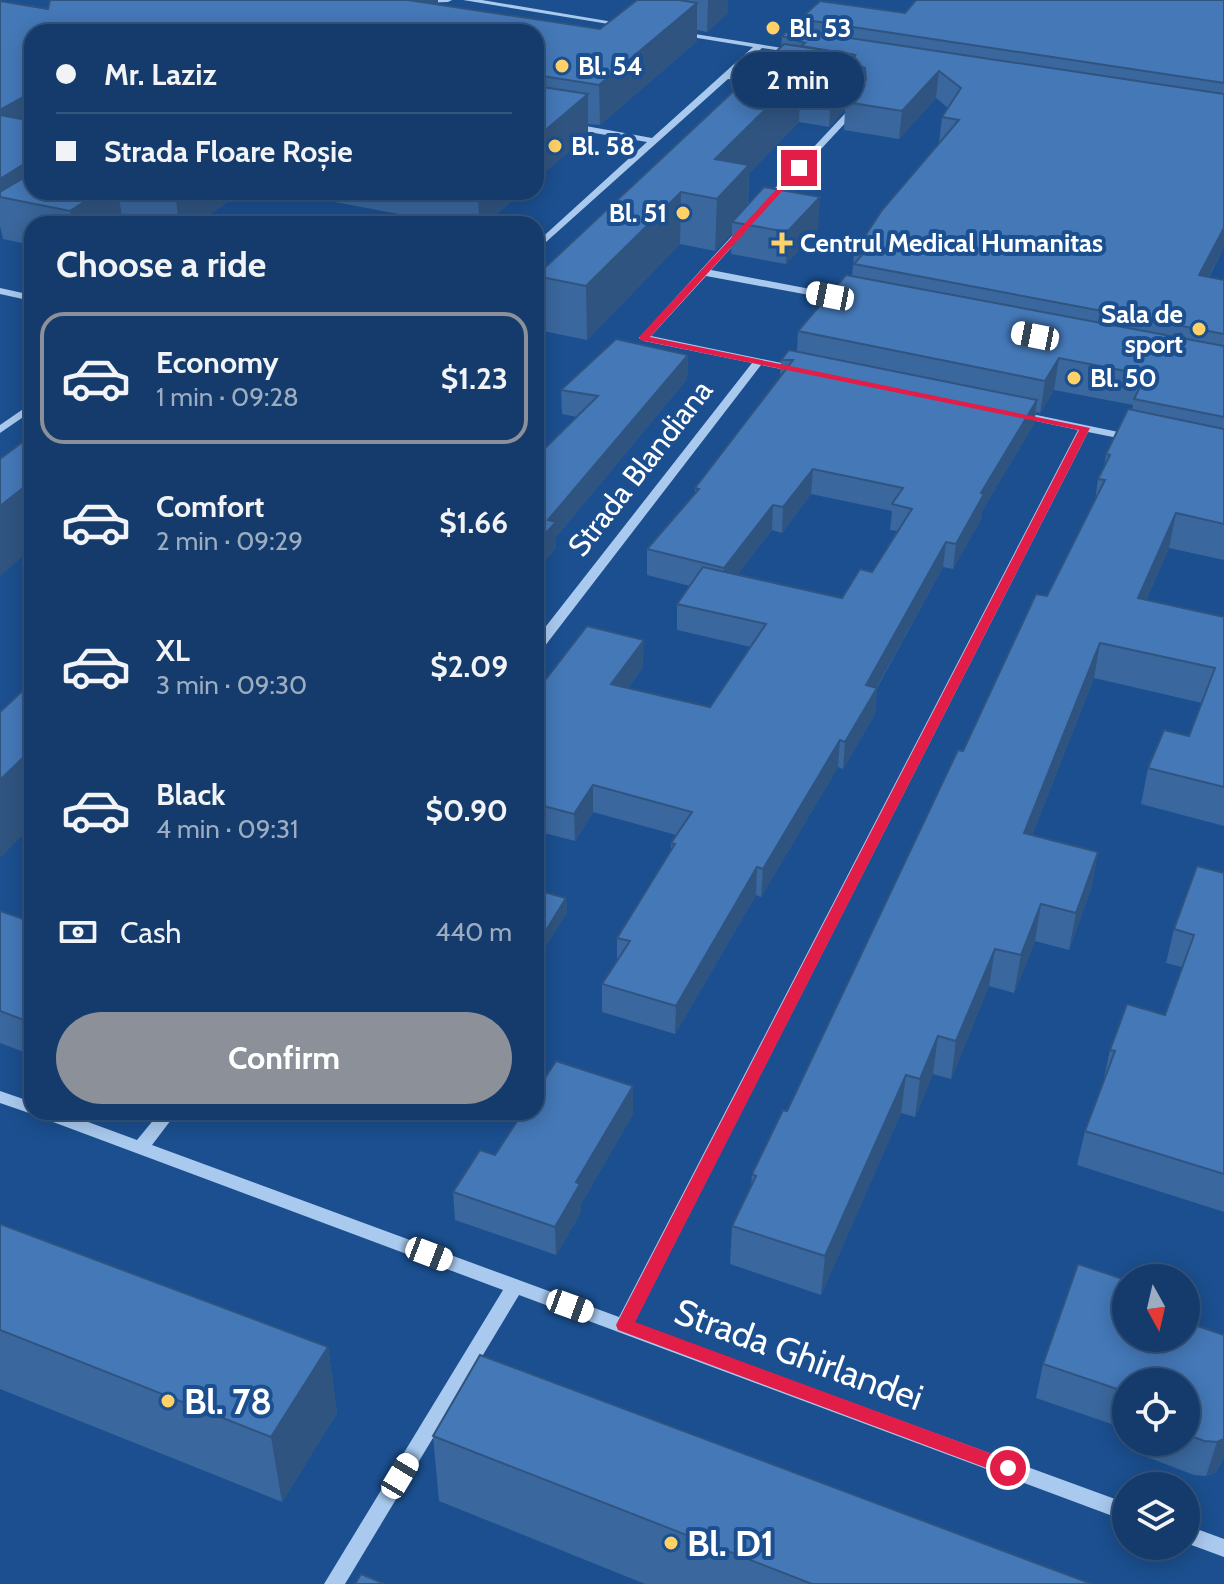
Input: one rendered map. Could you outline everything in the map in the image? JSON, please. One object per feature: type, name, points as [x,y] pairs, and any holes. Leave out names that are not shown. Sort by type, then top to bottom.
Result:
[{"type":"street","points":[[406,2],[448,0]]},
{"type":"street","points":[[467,0],[642,27]]},
{"type":"street","points":[[672,32],[806,53]]},
{"type":"street","points":[[544,241],[759,46]]},
{"type":"street","points":[[726,76],[773,83]]},
{"type":"street","points":[[760,210],[858,105],[859,100],[851,96]]},
{"type":"street","points":[[544,121],[654,141]]},
{"type":"street","points":[[751,220],[644,338],[805,371]]},
{"type":"street","points":[[703,272],[860,302]]},
{"type":"street","points":[[0,291],[24,296]]},
{"type":"street","name":"Strada Blandiana","points":[[544,638],[758,362]]},
{"type":"street","points":[[0,430],[24,412]]},
{"type":"street","points":[[1007,413],[1147,441]]},
{"type":"street","points":[[624,1325],[1085,428]]},
{"type":"street","points":[[0,1097],[24,1105]]},
{"type":"street","name":"Strada Ghirlandei","points":[[65,1120],[1112,1507]]},
{"type":"street","points":[[141,1147],[163,1120]]},
{"type":"street","points":[[334,1584],[515,1286]]},
{"type":"street","points":[[1200,1539],[1224,1548]]},
{"type":"building","points":[[50,0],[408,0],[600,29],[637,0],[697,3],[599,85],[544,76],[544,24],[24,24],[24,96],[0,110],[0,1],[48,9]]},
{"type":"building","points":[[916,0],[1224,0],[1224,83],[800,19],[820,1],[905,13]]},
{"type":"building","points":[[790,29],[1224,94],[1224,228],[1199,275],[1224,280],[1224,334],[854,264],[863,254],[854,253],[882,210],[959,120],[942,117],[961,88],[939,71],[902,111],[846,102],[866,80],[865,68],[854,63],[855,55],[801,46],[805,43],[782,36]]},
{"type":"building","points":[[784,44],[855,55],[832,79],[801,74],[715,159],[749,165],[717,199],[681,192],[586,286],[544,278],[544,269]]},
{"type":"building","points":[[544,87],[588,94],[544,131]]},
{"type":"building","points":[[0,115],[24,120],[24,164],[0,179]]},
{"type":"building","points":[[24,178],[24,200],[87,200],[70,211],[0,197],[0,192]]},
{"type":"building","points":[[764,187],[820,197],[787,232],[732,222]]},
{"type":"building","points":[[846,275],[1224,346],[1224,417],[1134,399],[1146,375],[1059,358],[1045,381],[798,331]]},
{"type":"building","points":[[616,339],[688,355],[548,520],[556,522],[544,535],[544,449],[598,396],[561,390]]},
{"type":"building","points":[[789,350],[1037,400],[981,493],[984,494],[956,544],[946,542],[866,685],[877,688],[845,742],[840,740],[763,869],[757,867],[676,1006],[602,984],[630,941],[617,938],[692,812],[593,785],[574,814],[544,806],[544,682],[587,626],[644,640],[611,684],[710,707],[766,624],[677,604],[703,567],[842,598],[860,569],[872,572],[912,509],[892,504],[903,488],[813,469],[783,507],[773,505],[724,568],[647,549],[699,489],[695,488],[793,360],[781,360]]},
{"type":"building","points":[[1128,409],[1224,429],[1224,524],[1176,513],[1138,598],[1224,617],[1224,787],[1148,768],[1164,730],[1189,736],[1215,668],[1100,643],[1024,833],[1098,852],[1076,913],[1041,904],[1021,955],[995,949],[956,1041],[938,1036],[920,1079],[906,1075],[825,1256],[732,1226],[756,1176],[752,1174],[783,1110],[787,1111],[958,750],[963,751],[1036,594],[1047,596],[1105,480],[1098,479],[1110,455],[1106,454]]},
{"type":"building","points":[[24,441],[24,487],[0,506],[0,459]]},
{"type":"building","points":[[24,690],[24,757],[0,780],[0,712]]},
{"type":"building","points":[[1197,866],[1224,873],[1224,1174],[1085,1131],[1115,1051],[1110,1050],[1127,1004],[1165,1015],[1194,935],[1174,929]]},
{"type":"building","points":[[544,892],[566,898],[545,932]]},
{"type":"building","points":[[0,911],[24,919],[24,1020],[0,1011]]},
{"type":"building","points":[[556,1061],[633,1086],[576,1182],[580,1184],[555,1227],[453,1192],[480,1150],[495,1155],[518,1120],[544,1120],[544,1080]]},
{"type":"building","points":[[0,1224],[328,1347],[271,1437],[0,1330]]},
{"type":"building","points":[[1078,1264],[1112,1275],[1112,1352],[1200,1352],[1200,1327],[1224,1335],[1224,1439],[1217,1442],[1200,1439],[1200,1368],[1112,1368],[1112,1387],[1043,1364]]},
{"type":"building","points":[[480,1355],[1092,1584],[812,1584],[433,1436]]},
{"type":"building","points":[[361,1574],[385,1584],[355,1584]]},
{"type":"place","name":"Bl. 53","points":[[773,28]]},
{"type":"place","name":"Bl. 54","points":[[562,66]]},
{"type":"place","name":"Bl. 58","points":[[555,146]]},
{"type":"place","name":"Bl. 51","points":[[683,213]]},
{"type":"place","name":"Centrul Medical Humanitas","points":[[782,243]]},
{"type":"place","name":"Sala de sport","points":[[1199,329]]},
{"type":"place","name":"Bl. 50","points":[[1074,378]]},
{"type":"place","name":"Bl. 78","points":[[168,1401]]},
{"type":"place","name":"Bl. D1","points":[[671,1543]]},
{"type":"route","points":[[799,168],[644,338],[1085,428],[624,1325],[1008,1468]]}]
